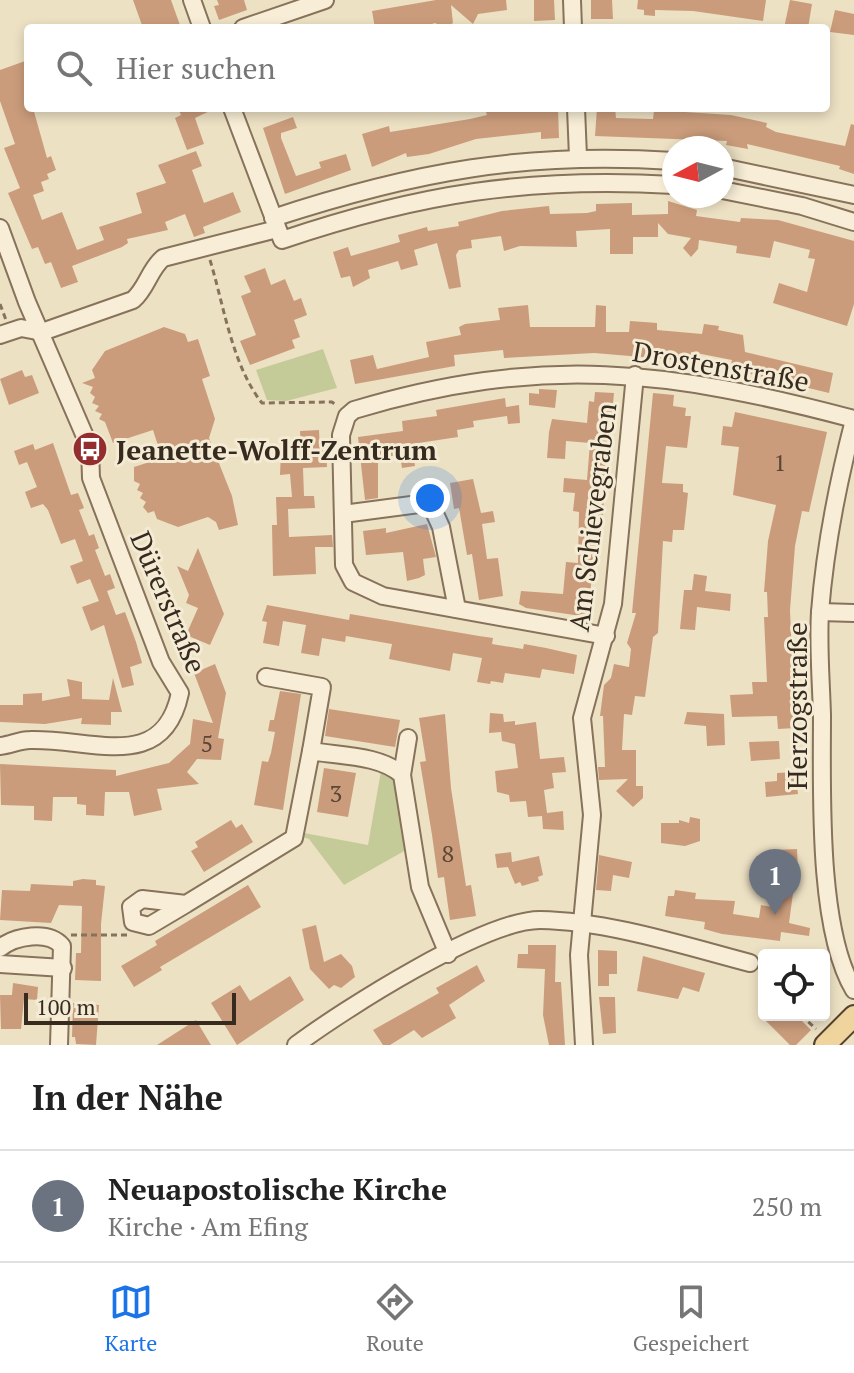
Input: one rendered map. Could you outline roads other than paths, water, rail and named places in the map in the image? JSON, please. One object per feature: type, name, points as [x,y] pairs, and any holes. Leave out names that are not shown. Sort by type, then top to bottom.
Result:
[{"type":"main road","points":[[825,1045],[854,1016]]},
{"type":"street","points":[[192,0],[201,24]]},
{"type":"street","points":[[255,24],[325,0]]},
{"type":"street","points":[[572,0],[573,24]]},
{"type":"street","points":[[233,112],[282,240],[376,210],[490,188],[578,181],[662,184]]},
{"type":"street","points":[[576,112],[578,157]]},
{"type":"street","points":[[0,335],[21,328],[42,332],[133,300],[144,291],[154,267],[163,258],[275,223],[372,186],[528,160],[578,157],[662,160]]},
{"type":"street","points":[[734,170],[854,195]]},
{"type":"street","points":[[734,192],[802,206],[854,222]]},
{"type":"street","name":"Dürerstraße","points":[[0,228],[27,302],[90,448],[91,478],[156,648],[180,693],[175,716],[166,731],[152,741],[133,746],[27,739],[0,746]]},
{"type":"street","name":"Drostenstraße","points":[[343,514],[341,435],[347,416],[354,410],[418,391],[496,378],[569,373],[635,375],[710,385],[854,419]]},
{"type":"street","name":"Am Schievegraben","points":[[584,1045],[578,980],[580,925],[592,815],[582,718],[613,604],[635,375]]},
{"type":"street","name":"Herzogstraße","points":[[854,419],[838,483],[820,612],[826,853],[834,945],[840,967],[854,990]]},
{"type":"street","points":[[457,609],[441,527],[431,505],[343,514],[344,565],[353,582],[364,591],[383,596],[606,636]]},
{"type":"street","points":[[820,612],[854,613]]},
{"type":"street","points":[[186,904],[147,898],[136,901],[131,907],[133,922],[149,926],[186,904],[294,838],[322,687],[266,677]]},
{"type":"street","points":[[408,738],[402,775],[420,887],[448,954]]},
{"type":"street","points":[[311,751],[392,766],[402,775]]},
{"type":"street","points":[[296,1045],[355,1005],[448,954],[499,929],[538,920],[580,925],[750,963]]},
{"type":"street","points":[[0,948],[19,937],[58,941],[64,960],[59,1045]]},
{"type":"street","points":[[0,964],[64,960]]},
{"type":"place","name":"Jeanette-Wolff-Zentrum","points":[[90,449]]},
{"type":"place","name":"Neuapostolische Kirche","points":[[775,915]]}]
